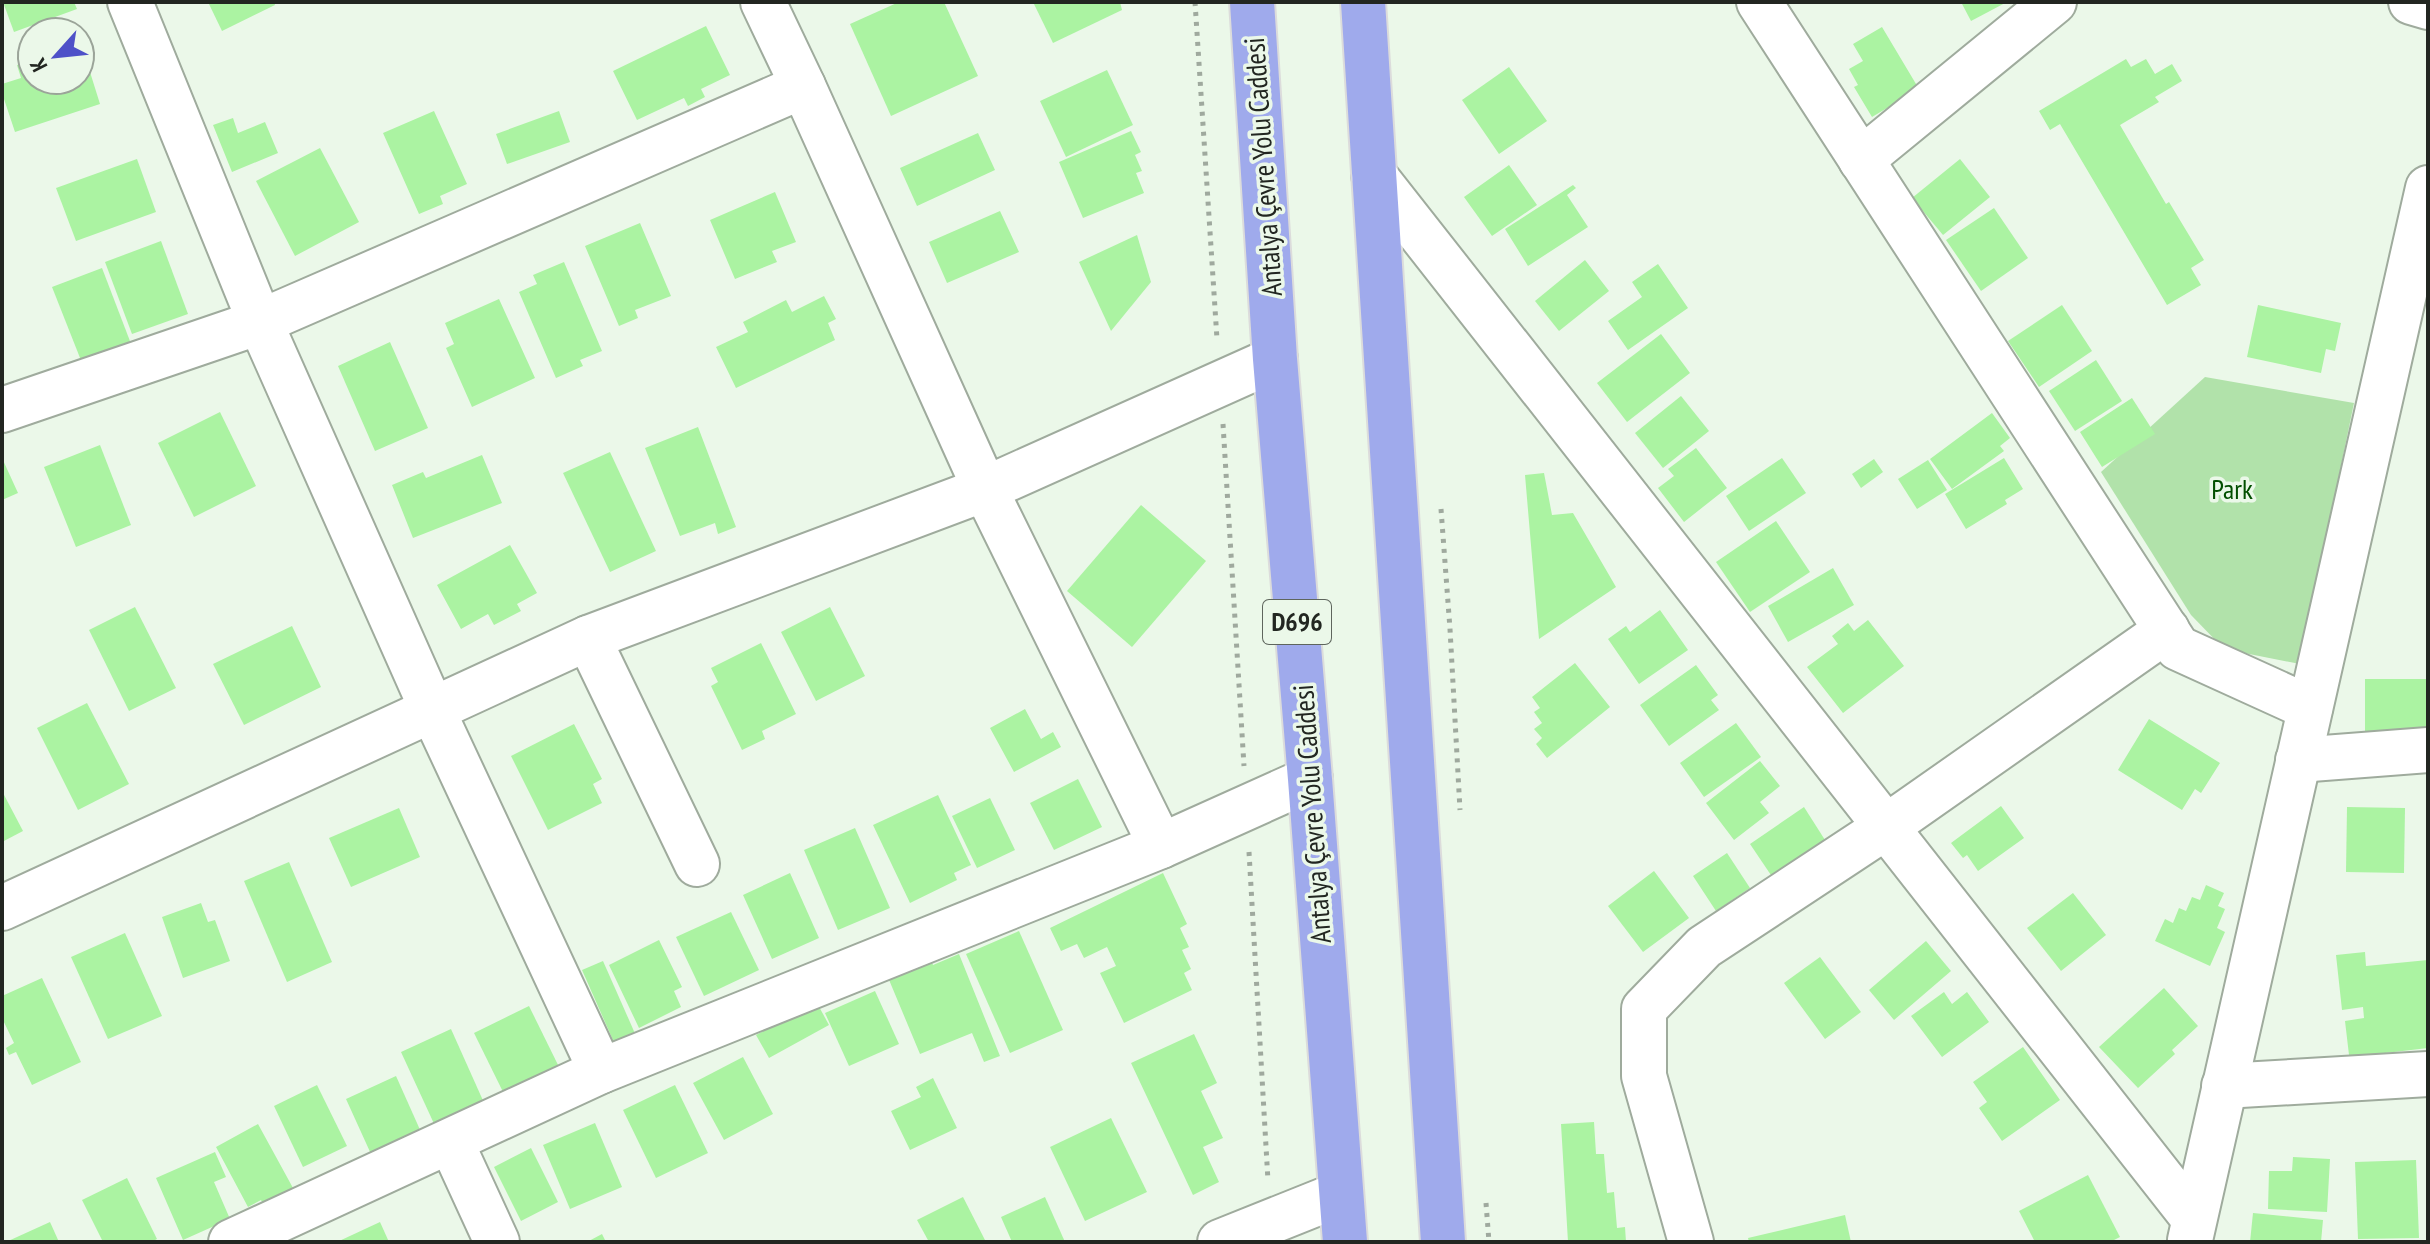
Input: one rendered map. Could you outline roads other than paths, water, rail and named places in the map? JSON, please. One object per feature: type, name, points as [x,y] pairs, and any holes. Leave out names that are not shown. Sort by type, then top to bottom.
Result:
[{"type":"highway","name":"Antalya Çevre Yolu Caddesi","points":[[1252,2],[1275,359],[1345,1242]]},
{"type":"highway","points":[[1363,2],[1443,1242]]},
{"type":"street","points":[[130,2],[260,322],[432,709],[601,1071]]},
{"type":"street","points":[[763,2],[985,489],[1161,846]]},
{"type":"street","points":[[1759,2],[2178,648],[2310,708]]},
{"type":"street","points":[[1861,160],[2054,2]]},
{"type":"street","points":[[2411,2],[2428,7]]},
{"type":"street","points":[[2,410],[260,322],[803,86]]},
{"type":"street","points":[[1374,175],[1886,827],[2192,1231]]},
{"type":"street","points":[[2192,1231],[2310,708],[2411,338],[2428,188]]},
{"type":"street","points":[[2,908],[588,638],[985,489],[1275,359]]},
{"type":"street","points":[[1691,1242],[1644,1076],[1644,1009],[1704,947],[1886,827],[2167,630]]},
{"type":"street","points":[[588,638],[697,864]]},
{"type":"street","points":[[2298,760],[2428,750]]},
{"type":"street","points":[[231,1242],[601,1071],[1161,846],[1310,779]]},
{"type":"street","points":[[2224,1086],[2428,1074]]},
{"type":"street","points":[[451,1142],[497,1242]]},
{"type":"street","points":[[1220,1242],[1340,1194]]},
{"type":"park label","name":"Park","points":[[2232,489]]}]
